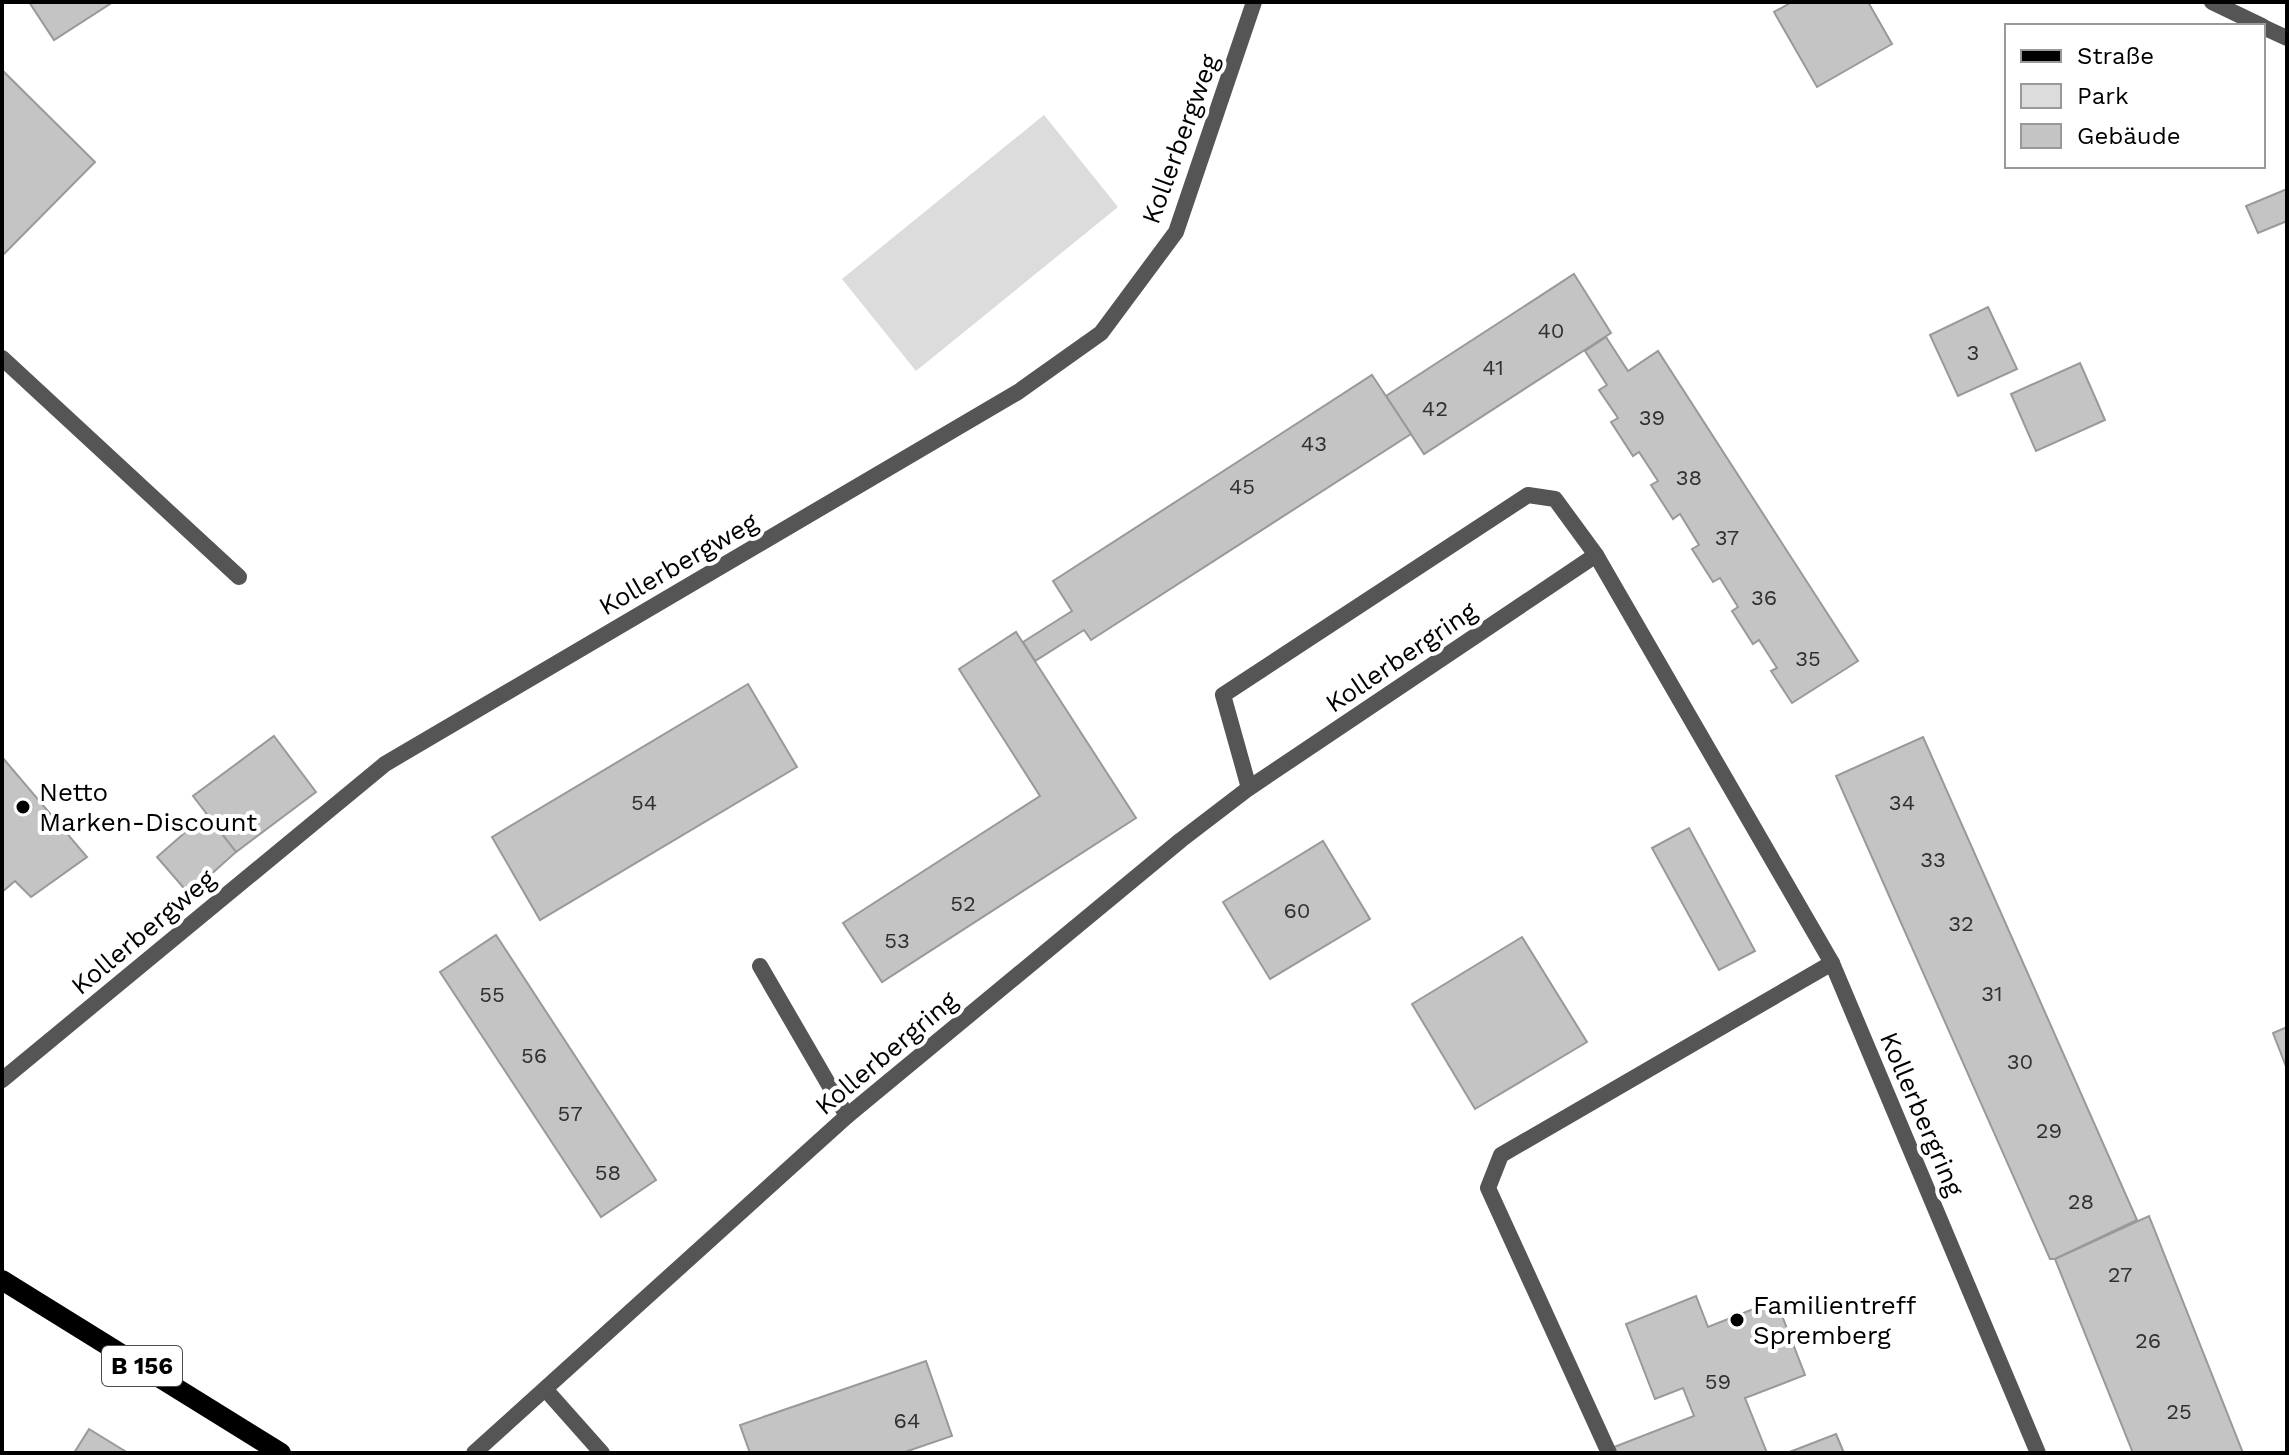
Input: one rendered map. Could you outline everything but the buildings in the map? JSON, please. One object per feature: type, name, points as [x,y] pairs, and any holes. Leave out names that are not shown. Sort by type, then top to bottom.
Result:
[{"type":"main road","name":"B 156","points":[[2,1280],[281,1453]]},
{"type":"street","name":"Kollerbergweg","points":[[2,1080],[385,764],[1018,392],[1101,333],[1176,232],[1254,2]]},
{"type":"street","points":[[2212,2],[2258,24]]},
{"type":"street","points":[[2265,27],[2287,38]]},
{"type":"street","points":[[2,358],[239,577]]},
{"type":"street","points":[[1249,788],[1223,695],[1528,495],[1555,499],[1596,555]]},
{"type":"street","name":"Kollerbergring","points":[[474,1453],[847,1116],[1249,788],[1596,555],[1832,963],[2038,1453]]},
{"type":"street","points":[[1609,1453],[1488,1188],[1501,1155],[1832,963]]},
{"type":"street","points":[[760,966],[847,1116]]},
{"type":"street","points":[[546,1390],[602,1453]]},
{"type":"green space","points":[[1044,115],[1118,207],[916,371],[842,279]]},
{"type":"place","name":"Netto Marken-Discount","points":[[23,807]]},
{"type":"place","name":"Familientreff Spremberg","points":[[1737,1320]]}]
